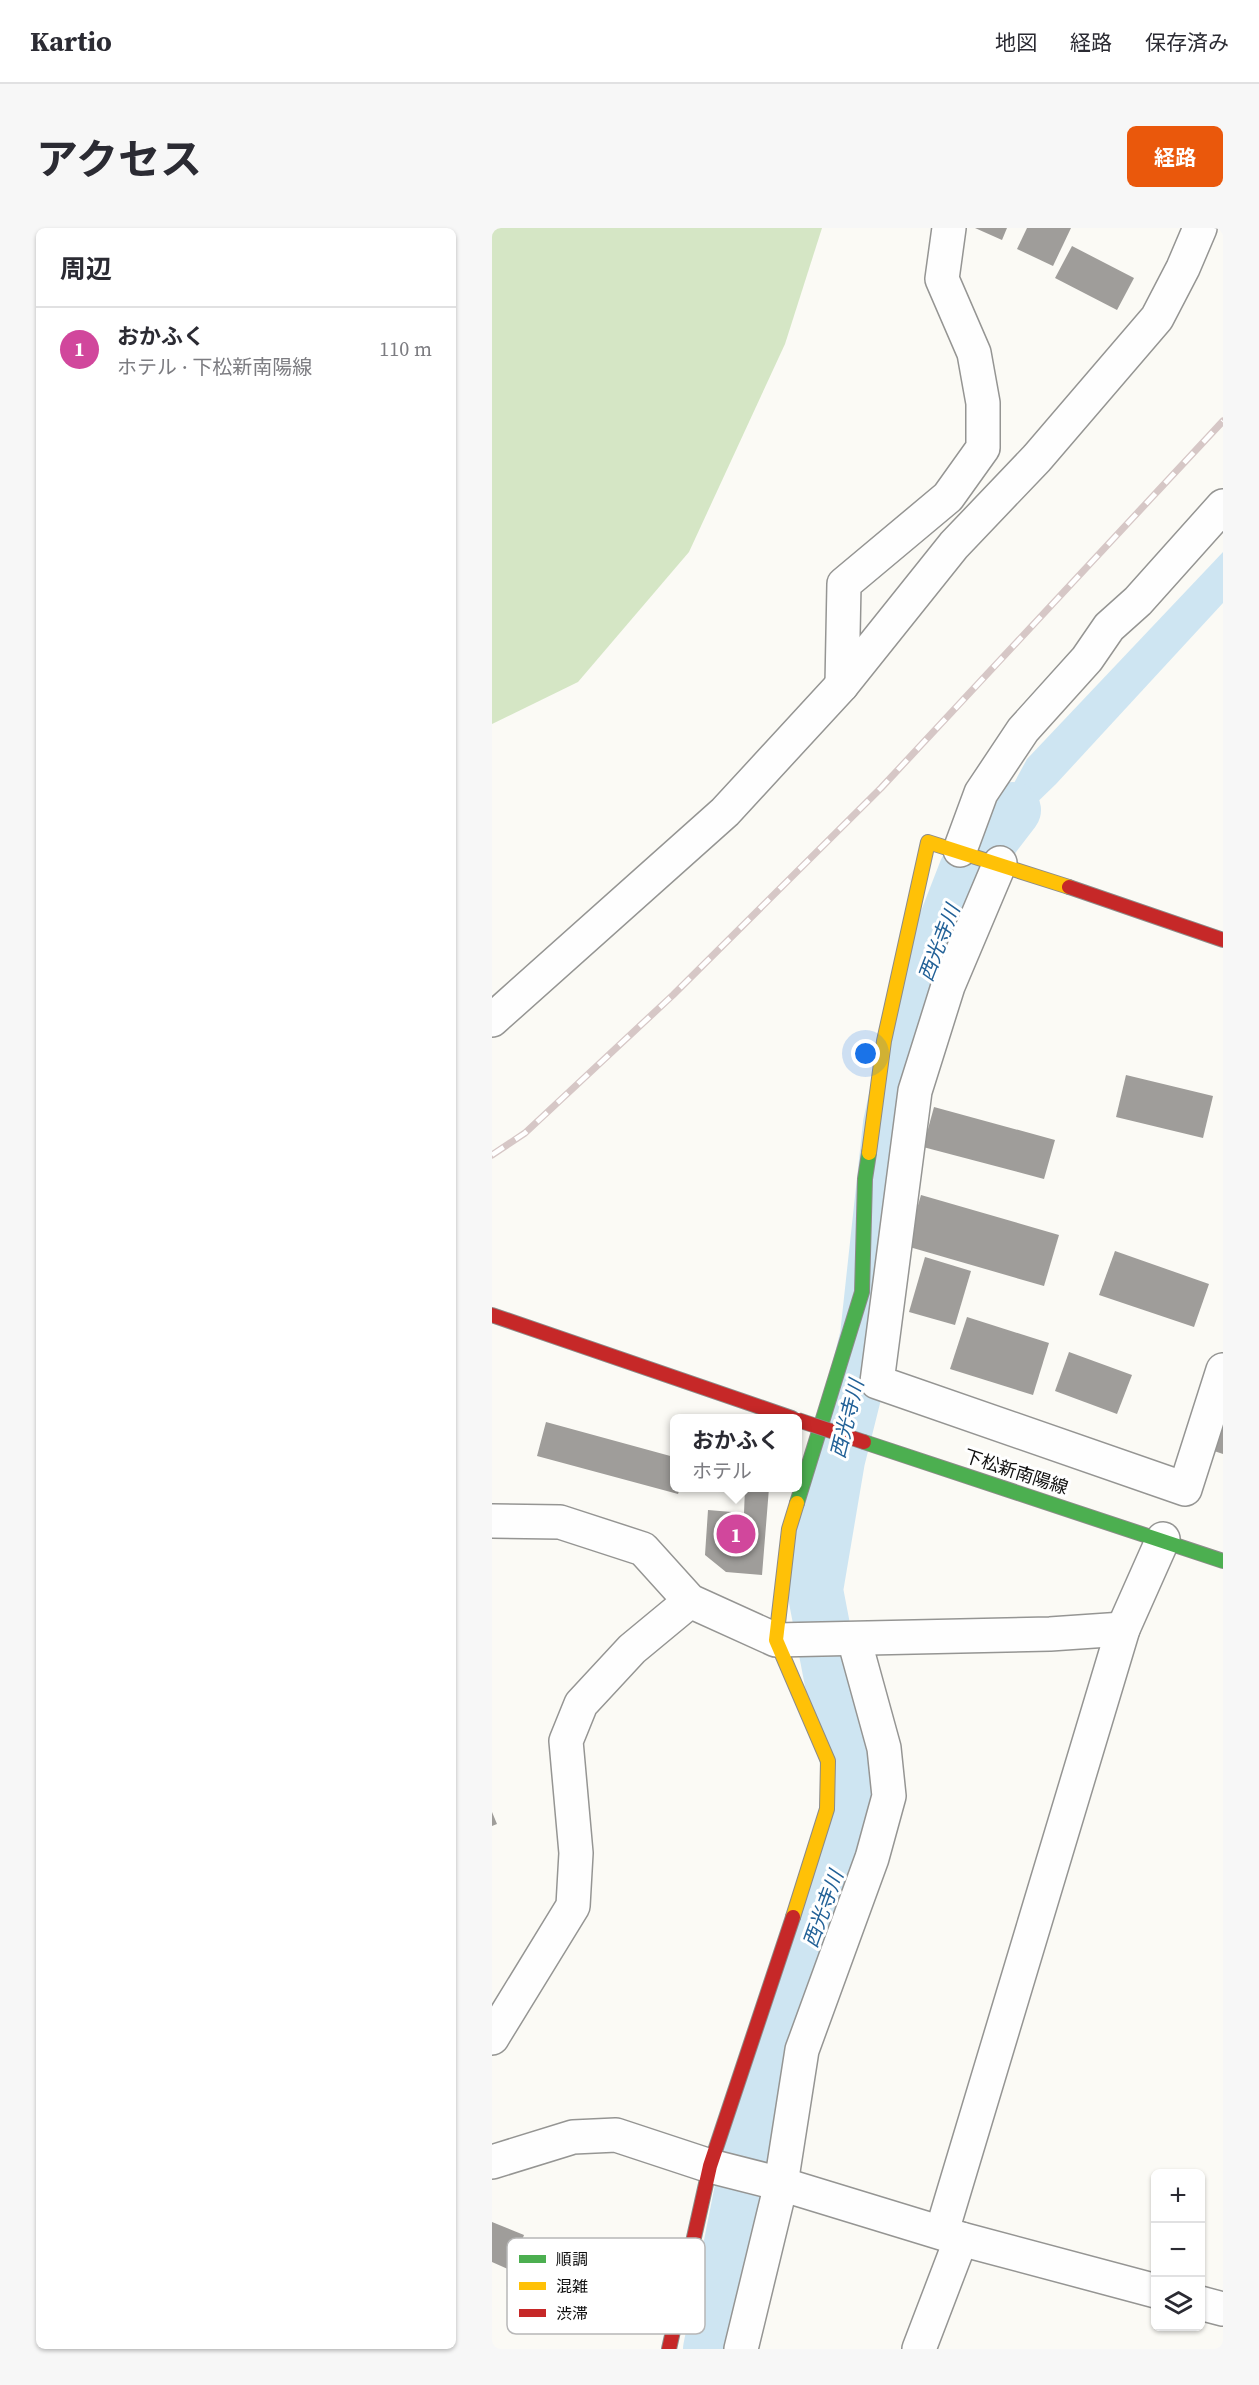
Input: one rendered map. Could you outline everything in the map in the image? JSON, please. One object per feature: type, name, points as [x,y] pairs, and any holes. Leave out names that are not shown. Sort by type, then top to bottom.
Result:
[{"type":"street","points":[[842,685],[844,584],[948,497],[983,448],[983,403],[974,353],[942,279],[949,228]]},
{"type":"street","points":[[492,1020],[725,812],[842,685],[954,545],[1037,458],[1157,318],[1183,268],[1200,228]]},
{"type":"street","points":[[960,850],[981,794],[1023,730],[1087,659],[1109,627],[1138,601],[1223,506]]},
{"type":"street","points":[[802,1487],[862,1292],[865,1179],[884,1041],[928,842],[1000,863],[1223,940]]},
{"type":"street","points":[[1000,863],[948,986],[915,1091],[877,1382],[1185,1489],[1223,1370]]},
{"type":"street","points":[[492,1315],[778,1414]]},
{"type":"street","name":"下松新南陽線","points":[[802,1421],[1163,1539],[1223,1561]]},
{"type":"street","points":[[694,2238],[710,2166],[813,1860],[827,1809],[828,1761],[776,1640],[789,1529],[800,1492]]},
{"type":"street","points":[[492,1521],[560,1522],[644,1549],[690,1601],[776,1640],[1050,1634],[1123,1629]]},
{"type":"street","points":[[919,2349],[1123,1629],[1163,1539]]},
{"type":"street","points":[[492,2038],[573,1906],[576,1853],[566,1741],[581,1704],[632,1648],[690,1601]]},
{"type":"street","points":[[741,2349],[781,2184],[802,2050],[872,1858],[889,1796],[884,1748],[854,1639]]},
{"type":"street","points":[[492,2162],[573,2138],[616,2135],[710,2166],[781,2184],[951,2235],[1151,2290]]},
{"type":"street","points":[[1205,2304],[1223,2308]]},
{"type":"street","points":[[669,2349],[672,2334]]},
{"type":"green space","points":[[492,228],[822,228],[785,344],[689,552],[578,682],[492,724]]},
{"type":"water","points":[[1223,552],[1223,603],[1056,784],[967,870],[1027,759]]},
{"type":"building","points":[[975,228],[1007,228],[1002,240]]},
{"type":"building","points":[[1027,228],[1071,228],[1053,266],[1017,249]]},
{"type":"building","points":[[1072,246],[1134,278],[1117,310],[1055,278]]},
{"type":"building","points":[[1126,1075],[1213,1096],[1203,1138],[1116,1117]]},
{"type":"building","points":[[934,1107],[1055,1140],[1044,1179],[923,1147]]},
{"type":"building","points":[[921,1195],[1059,1235],[1044,1286],[906,1246]]},
{"type":"building","points":[[1115,1251],[1209,1284],[1194,1327],[1099,1295]]},
{"type":"building","points":[[925,1257],[971,1271],[955,1325],[909,1312]]},
{"type":"building","points":[[967,1317],[1049,1343],[1033,1395],[950,1369]]},
{"type":"building","points":[[1069,1352],[1132,1375],[1117,1414],[1055,1391]]},
{"type":"building","points":[[1223,1413],[1223,1454],[1211,1450]]},
{"type":"building","points":[[546,1422],[670,1456],[670,1492],[537,1456]]},
{"type":"building","points":[[745,1492],[769,1492],[762,1575],[726,1572],[705,1555],[708,1510],[744,1513]]},
{"type":"building","points":[[492,1812],[497,1824],[492,1826]]},
{"type":"building","points":[[492,2222],[524,2235],[523,2238],[507,2238],[507,2269],[492,2262]]},
{"type":"waterway","name":"西光寺川","points":[[711,2349],[768,2061],[858,1814],[815,1590],[837,1460],[868,1336],[891,1124],[920,991],[967,870],[1013,810]]},
{"type":"railway","points":[[492,1155],[525,1133],[673,995],[881,788],[1223,421]]},
{"type":"traffic: fast","points":[[802,1487],[862,1292],[865,1179],[869,1153]]},
{"type":"traffic: fast","points":[[864,1442],[1223,1561]]},
{"type":"traffic: fast","points":[[797,1503],[800,1492]]},
{"type":"traffic: slow","points":[[869,1153],[884,1041],[928,842],[1069,887]]},
{"type":"traffic: slow","points":[[793,1917],[827,1809],[828,1761],[776,1640],[789,1529],[797,1503]]},
{"type":"traffic: jam","points":[[1069,887],[1223,940]]},
{"type":"traffic: jam","points":[[492,1315],[780,1414]]},
{"type":"traffic: jam","points":[[802,1421],[864,1442]]},
{"type":"traffic: jam","points":[[694,2238],[710,2166],[793,1917]]},
{"type":"traffic: jam","points":[[669,2349],[672,2334]]},
{"type":"place","name":"おかふく","points":[[736,1534]]}]
